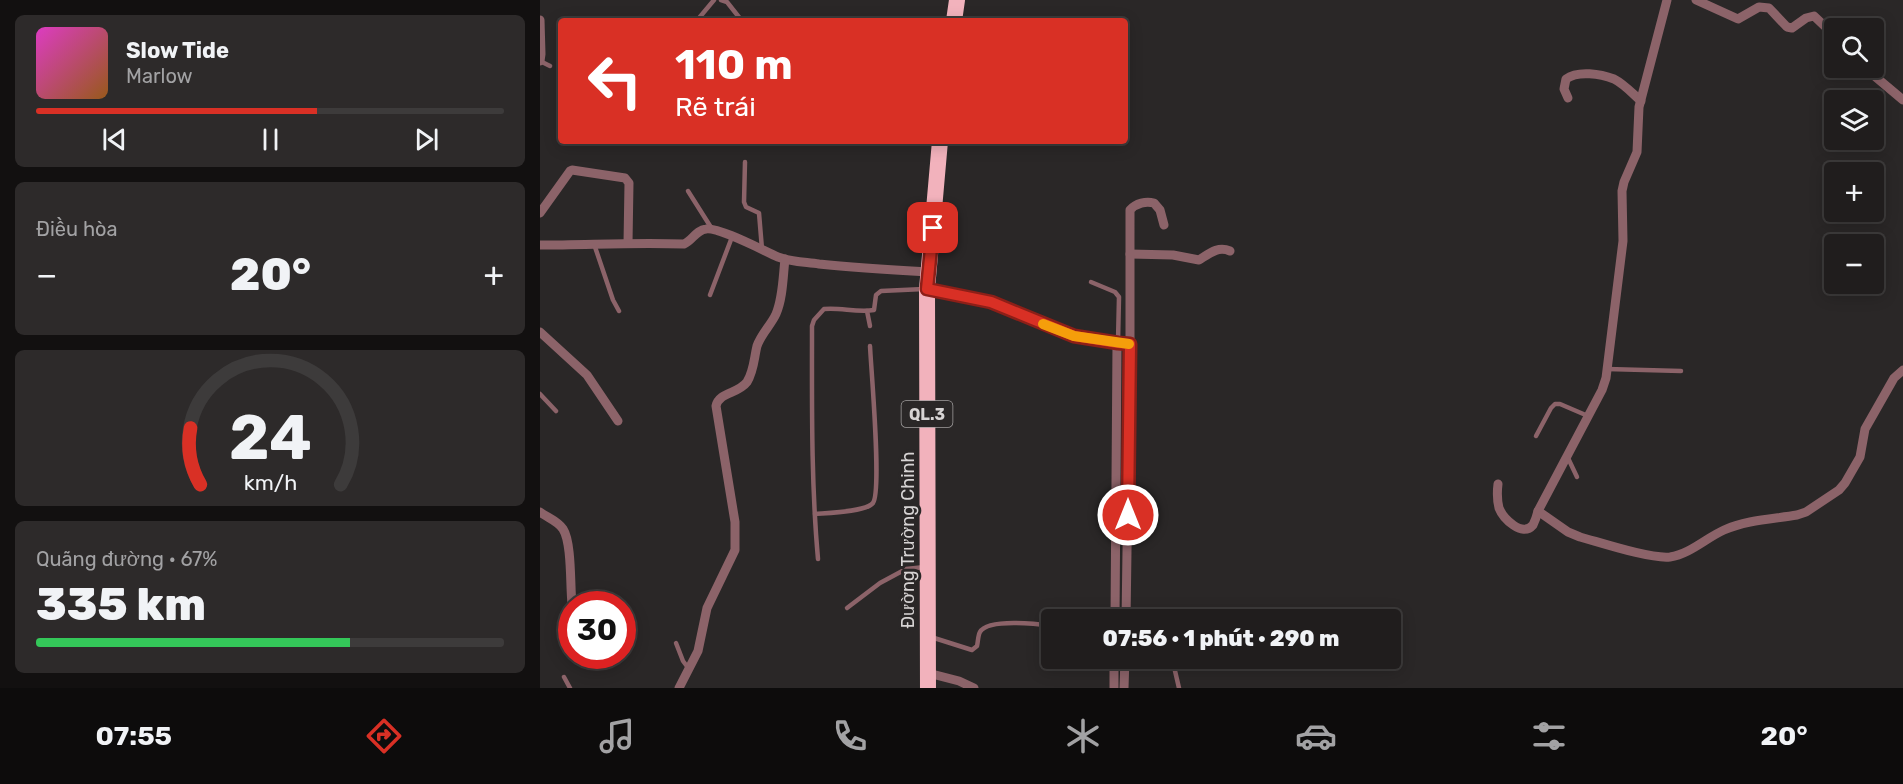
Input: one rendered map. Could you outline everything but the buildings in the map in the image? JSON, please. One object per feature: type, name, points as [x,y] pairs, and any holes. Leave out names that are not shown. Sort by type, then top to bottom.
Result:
[{"type":"highway","points":[[954,18],[957,0]]},
{"type":"highway","name":"Đường Trường Chinh","points":[[928,681],[927,289],[940,144]]},
{"type":"street","points":[[1498,484],[1497,495],[1504,518],[1512,525],[1522,529],[1530,527],[1602,390],[1607,369],[1623,241],[1622,191],[1637,152],[1638,115],[1667,0]]},
{"type":"street","points":[[1695,0],[1738,20],[1759,7],[1769,8],[1787,27],[1792,28],[1806,18],[1814,16],[1824,26]]},
{"type":"street","points":[[540,20],[540,61]]},
{"type":"street","points":[[1568,98],[1564,89],[1566,79],[1571,75],[1589,74],[1615,80],[1641,101]]},
{"type":"street","points":[[1877,78],[1903,100]]},
{"type":"street","points":[[540,213],[572,170],[625,178],[629,183],[628,243]]},
{"type":"street","points":[[1125,609],[1122,535],[1124,344],[1130,254],[1130,210],[1135,205],[1154,203],[1158,206],[1164,225]]},
{"type":"street","points":[[540,245],[684,244],[701,231],[712,230],[785,259],[857,268],[929,272]]},
{"type":"street","points":[[1130,254],[1173,255],[1199,260],[1216,249],[1230,251]]},
{"type":"street","points":[[679,688],[701,641],[707,608],[735,550],[735,522],[717,401],[740,389],[751,374],[760,339],[776,315],[779,305],[785,259]]},
{"type":"street","points":[[927,289],[991,302],[1074,336],[1124,344]]},
{"type":"street","points":[[540,332],[587,375],[618,421]]},
{"type":"street","points":[[1538,511],[1568,532],[1580,537],[1657,557],[1671,557],[1684,553],[1734,526],[1806,512],[1839,490],[1845,483],[1860,457],[1865,429],[1894,378],[1903,370]]},
{"type":"street","points":[[540,512],[554,520],[563,529],[567,541],[571,591]]},
{"type":"street","points":[[1116,609],[1122,535]]},
{"type":"street","points":[[1114,669],[1114,688]]},
{"type":"street","points":[[1124,688],[1125,669]]},
{"type":"street","points":[[928,681],[959,681],[974,688]]},
{"type":"lane","points":[[699,18],[714,0]]},
{"type":"lane","points":[[721,0],[727,2],[740,18]]},
{"type":"lane","points":[[540,61],[550,66]]},
{"type":"lane","points":[[745,162],[744,202],[746,207],[759,213],[762,249]]},
{"type":"lane","points":[[688,191],[712,230]]},
{"type":"lane","points":[[710,295],[732,237]]},
{"type":"lane","points":[[594,244],[619,311]]},
{"type":"lane","points":[[1091,282],[1115,291],[1119,297],[1124,344]]},
{"type":"lane","points":[[819,559],[815,513],[812,326],[814,320],[824,309],[874,310],[876,295],[881,291],[927,289]]},
{"type":"lane","points":[[867,311],[870,326]]},
{"type":"lane","points":[[815,513],[844,512],[867,507],[873,503],[877,493],[870,346]]},
{"type":"lane","points":[[1607,369],[1681,372]]},
{"type":"lane","points":[[540,394],[556,411]]},
{"type":"lane","points":[[1536,436],[1555,404],[1588,416]]},
{"type":"lane","points":[[1567,455],[1577,477]]},
{"type":"lane","points":[[847,608],[880,584],[906,569],[928,567]]},
{"type":"lane","points":[[928,636],[972,650],[977,646],[980,632],[987,626],[1041,624]]},
{"type":"lane","points":[[676,643],[683,662],[689,669]]},
{"type":"lane","points":[[1175,669],[1179,688]]},
{"type":"lane","points":[[564,677],[570,688]]},
{"type":"slow traffic","points":[[1043,324],[1084,339],[1129,344]]},
{"type":"route","points":[[933,228],[927,289],[1004,306],[1062,332],[1084,339],[1130,344],[1128,515]]}]
